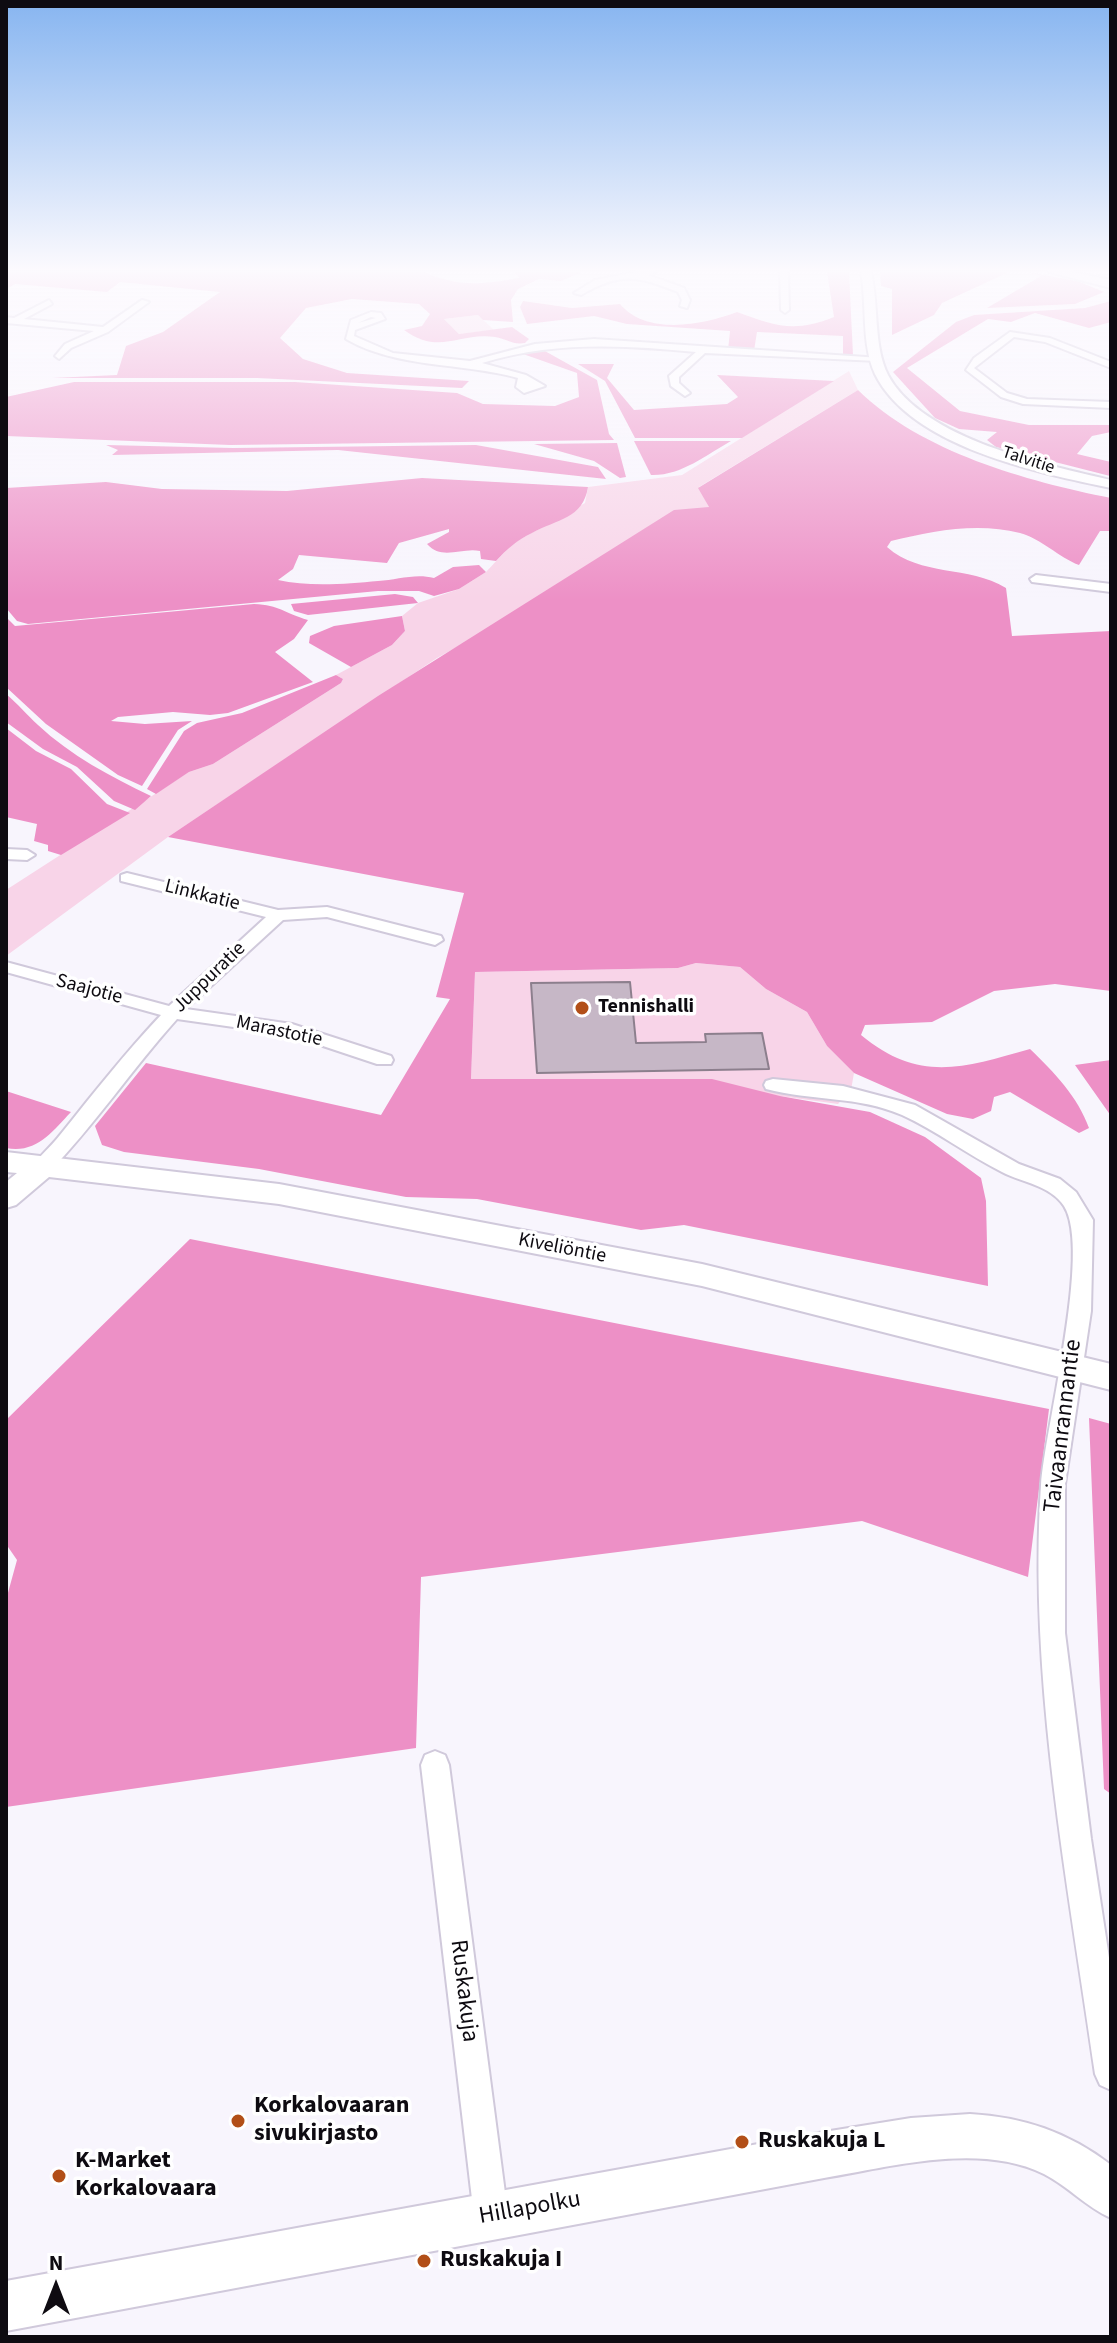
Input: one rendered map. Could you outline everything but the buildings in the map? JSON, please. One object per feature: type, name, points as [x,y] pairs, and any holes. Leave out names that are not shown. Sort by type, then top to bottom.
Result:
[{"type":"street","points":[[674,381],[685,393]]},
{"type":"street","name":"Talvitie","points":[[886,381],[908,407],[938,426],[1004,454],[1111,484]]},
{"type":"street","points":[[986,381],[1004,395],[1026,402],[1111,405]]},
{"type":"street","points":[[1036,579],[1111,588]]},
{"type":"street","points":[[6,854],[27,855]]},
{"type":"street","name":"Linkkatie","points":[[127,878],[278,915]]},
{"type":"street","points":[[278,915],[327,912],[435,940]]},
{"type":"street","name":"Juppuratie","points":[[41,1168],[60,1149],[129,1060],[173,1013],[278,915]]},
{"type":"street","name":"Saajotie","points":[[6,967],[173,1013]]},
{"type":"street","name":"Marastotie","points":[[173,1013],[292,1030],[384,1060]]},
{"type":"street","name":"Taivaanrannantie","points":[[773,1085],[843,1092],[908,1110],[1012,1169],[1053,1184],[1069,1197],[1083,1220],[1080,1311],[1053,1484],[1052,1633],[1076,1839],[1111,2074]]},
{"type":"street","name":"Kiveliöntie","points":[[6,1162],[279,1194],[702,1275],[1111,1377]]},
{"type":"street","points":[[6,1198],[41,1168]]},
{"type":"street","name":"Ruskakuja","points":[[435,1765],[491,2216]]},
{"type":"street","name":"Hillapolku","points":[[6,2306],[824,2155],[951,2136],[991,2137],[1055,2155],[1111,2194]]},
{"type":"shaded area","points":[[325,381],[469,381],[462,388]]},
{"type":"shaded area","points":[[578,381],[597,381],[609,434],[614,440],[230,445],[6,436],[6,397],[74,382],[295,382],[457,393],[483,404],[555,406],[579,397]]},
{"type":"shaded area","points":[[605,381],[610,381],[634,410],[727,404],[738,397],[723,381],[833,381],[742,438],[635,438]]},
{"type":"shaded area","points":[[832,381],[854,381],[858,390],[699,487],[709,507],[437,658],[168,837],[6,956],[6,890],[189,772],[213,764],[341,683],[343,679],[336,675],[392,645],[405,631],[402,616],[418,603],[459,589],[486,572],[512,544],[585,503],[588,487],[682,475]]},
{"type":"shaded area","points":[[902,381],[923,381],[960,411],[1029,425],[1111,425],[1111,432],[1092,436],[1077,454],[1111,462],[1110,476],[996,447],[987,440],[997,432],[959,429],[935,418]]},
{"type":"shaded area","points":[[858,390],[883,412],[943,447],[1010,473],[1111,498],[1111,531],[1100,531],[1079,565],[1028,536],[987,528],[922,534],[891,541],[887,547],[915,563],[976,576],[1006,588],[1012,636],[1111,631],[1111,991],[1055,984],[994,991],[932,1022],[865,1025],[861,1035],[882,1050],[922,1066],[962,1066],[1030,1049],[1072,1095],[1089,1128],[1079,1133],[1010,1092],[994,1097],[991,1111],[973,1119],[947,1114],[854,1073],[827,1046],[807,1012],[766,989],[740,967],[696,963],[678,968],[475,972],[471,1079],[712,1079],[780,1096],[870,1112],[925,1137],[981,1178],[986,1201],[988,1286],[684,1225],[641,1230],[477,1199],[406,1197],[259,1169],[124,1152],[102,1145],[95,1126],[146,1063],[381,1115],[450,999],[436,997],[464,893],[168,837],[378,696],[674,510],[709,507],[698,488]]},
{"type":"shaded area","points":[[634,441],[731,441],[683,468],[651,475]]},
{"type":"shaded area","points":[[617,443],[626,477],[620,478],[594,461],[534,444]]},
{"type":"shaded area","points":[[106,445],[233,448],[476,445],[598,467],[606,479],[338,450],[112,455],[118,450]]},
{"type":"shaded area","points":[[422,478],[588,487],[581,506],[575,512],[522,539],[496,561],[481,559],[480,551],[446,553],[427,544],[449,532],[449,529],[399,543],[387,563],[299,555],[293,569],[278,580],[328,584],[413,576],[434,578],[453,567],[479,565],[486,572],[459,589],[434,596],[419,591],[378,591],[28,624],[17,621],[6,608],[6,488],[106,482],[162,489],[287,491]]},
{"type":"shaded area","points":[[395,594],[413,597],[418,603],[308,615],[294,611],[291,604]]},
{"type":"shaded area","points":[[254,604],[276,608],[308,620],[294,639],[275,652],[313,682],[228,713],[173,712],[118,717],[111,721],[145,724],[192,721],[178,730],[142,786],[118,775],[46,724],[6,687],[6,617],[15,626]]},
{"type":"shaded area","points":[[402,616],[405,631],[392,645],[351,667],[309,643],[310,636],[334,626]]},
{"type":"shaded area","points":[[336,675],[343,679],[341,683],[213,764],[189,772],[156,794],[147,789],[184,731],[197,723],[242,713]]},
{"type":"shaded area","points":[[6,694],[77,756],[151,796],[135,810],[114,801],[77,767],[43,749],[6,722]]},
{"type":"shaded area","points":[[6,728],[36,751],[71,769],[107,804],[130,813],[61,855],[48,851],[48,845],[34,841],[37,824],[6,817]]},
{"type":"shaded area","points":[[696,963],[740,967],[766,989],[807,1012],[827,1046],[854,1073],[851,1090],[838,1104],[780,1096],[471,1079],[475,972],[678,968]]},
{"type":"shaded area","points":[[1111,1060],[1111,1116],[1075,1065]]},
{"type":"shaded area","points":[[6,1091],[71,1112],[35,1145],[6,1148]]},
{"type":"shaded area","points":[[190,1239],[1049,1409],[1028,1577],[862,1521],[421,1577],[416,1748],[6,1807],[6,1600],[17,1560],[6,1544],[6,1420]]},
{"type":"shaded area","points":[[1089,1418],[1111,1424],[1111,1794],[1104,1789]]},
{"type":"place","name":"Tennishalli","points":[[582,1008]]},
{"type":"place","name":"Korkalovaaran sivukirjasto","points":[[238,2121]]},
{"type":"place","name":"Ruskakuja L","points":[[742,2142]]},
{"type":"place","name":"K-Market Korkalovaara","points":[[59,2176]]},
{"type":"place","name":"Ruskakuja I","points":[[424,2261]]}]
